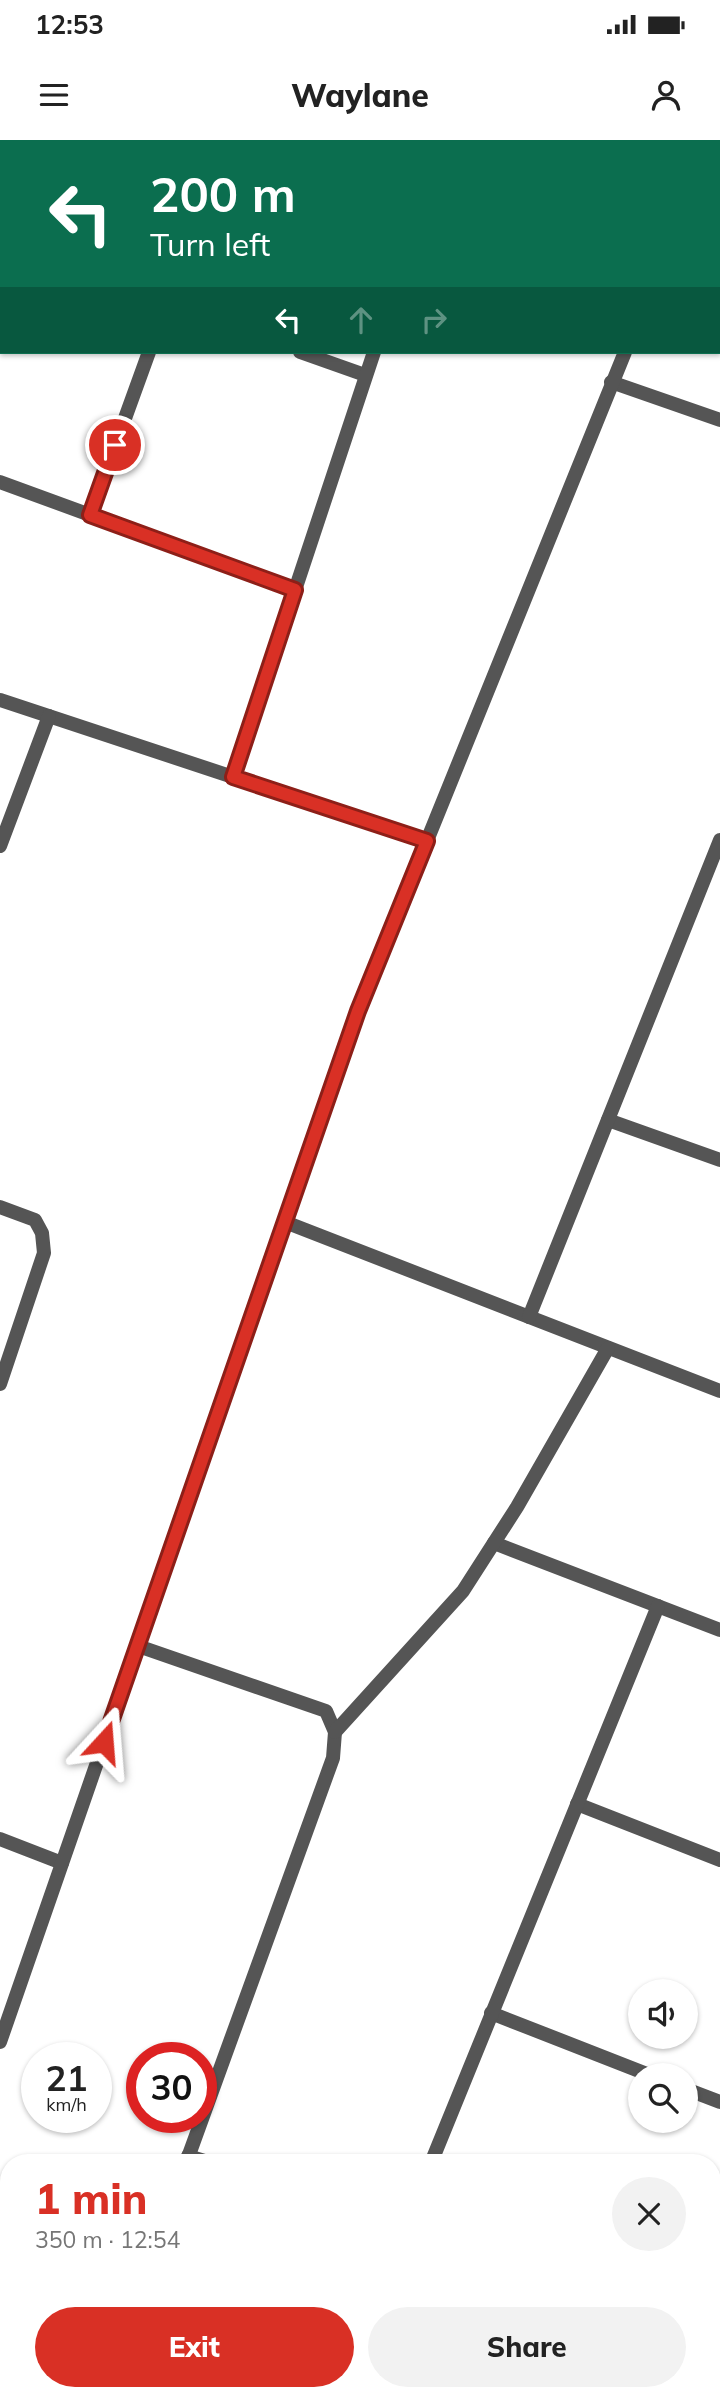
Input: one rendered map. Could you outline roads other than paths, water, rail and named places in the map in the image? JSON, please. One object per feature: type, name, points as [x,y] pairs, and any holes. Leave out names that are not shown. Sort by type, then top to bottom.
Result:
[{"type":"street","points":[[90,515],[148,354]]},
{"type":"street","points":[[306,354],[365,375]]},
{"type":"street","points":[[233,777],[373,354]]},
{"type":"street","points":[[0,2042],[358,1011],[624,354]]},
{"type":"street","points":[[611,382],[720,420]]},
{"type":"street","points":[[0,482],[295,590]]},
{"type":"street","points":[[0,700],[427,841]]},
{"type":"street","points":[[0,846],[49,716]]},
{"type":"street","points":[[529,1317],[720,839]]},
{"type":"street","points":[[608,1120],[720,1160]]},
{"type":"street","points":[[0,1207],[35,1220],[42,1234],[44,1253],[0,1384]]},
{"type":"street","points":[[285,1222],[720,1391]]},
{"type":"street","points":[[335,1732],[463,1591],[517,1507],[608,1348]]},
{"type":"street","points":[[494,1542],[720,1630]]},
{"type":"street","points":[[435,2154],[658,1606]]},
{"type":"street","points":[[138,1646],[326,1711],[335,1732],[333,1759],[189,2154]]},
{"type":"street","points":[[577,1804],[720,1860]]},
{"type":"street","points":[[0,1839],[62,1863]]},
{"type":"street","points":[[492,2013],[628,2067]]},
{"type":"street","points":[[698,2094],[720,2102]]}]
